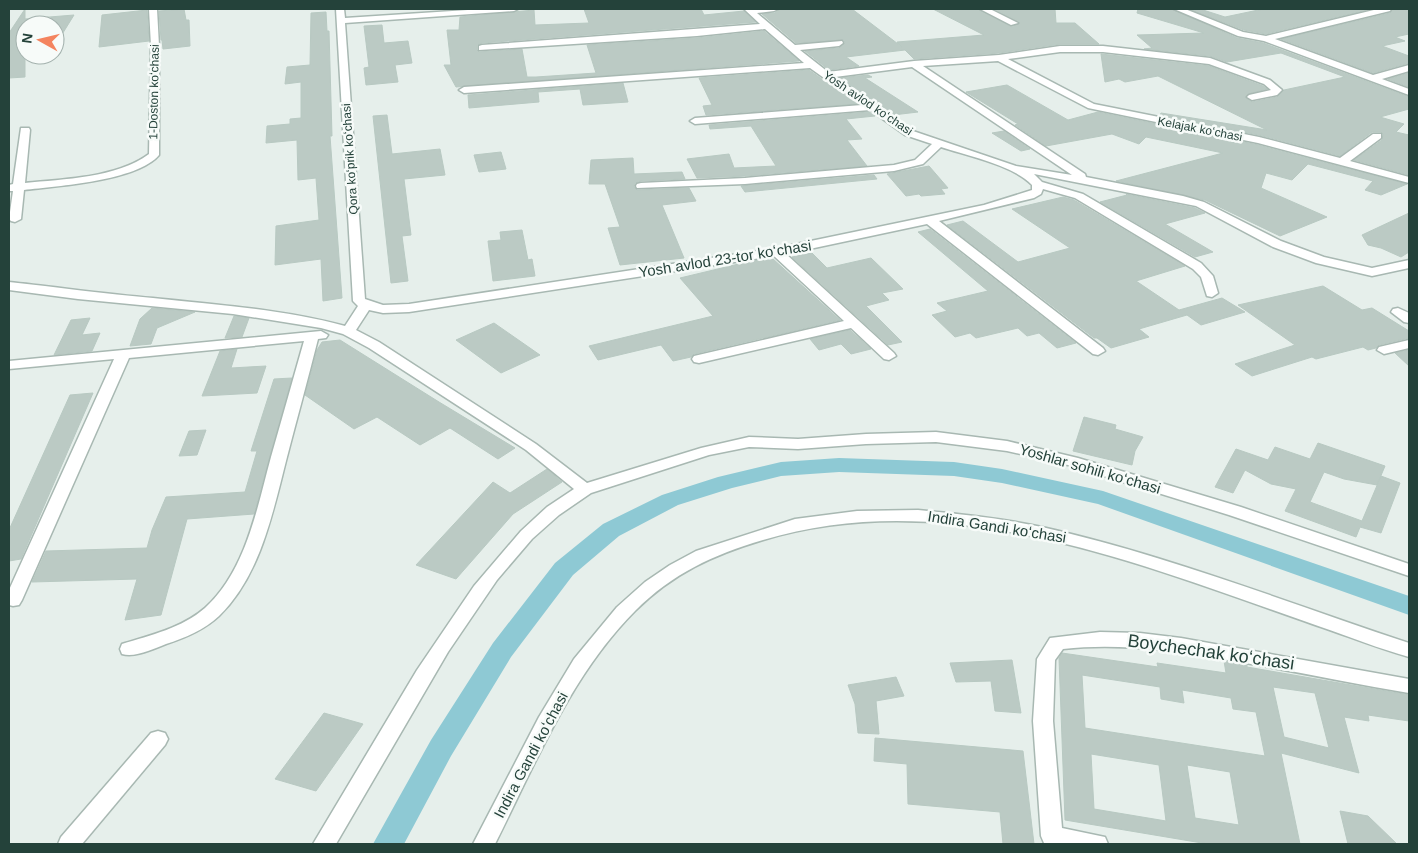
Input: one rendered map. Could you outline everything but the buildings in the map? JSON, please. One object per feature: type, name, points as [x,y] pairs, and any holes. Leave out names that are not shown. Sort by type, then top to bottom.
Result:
[{"type":"street","name":"1-Doston koʻchasi","points":[[14,187],[91,177],[132,168],[148,162],[154,155],[155,46],[153,9]]},
{"type":"street","name":"Qora koʻprik koʻchasi","points":[[340,9],[359,301],[354,321]]},
{"type":"street","points":[[342,20],[514,9]]},
{"type":"street","points":[[749,10],[774,9]]},
{"type":"street","points":[[984,9],[1014,23]]},
{"type":"street","points":[[1178,9],[1241,34],[1266,39],[1409,92]]},
{"type":"street","points":[[1266,39],[1387,9]]},
{"type":"street","name":"Yosh avlod koʻchasi","points":[[749,10],[825,75],[909,133],[1006,165]]},
{"type":"street","points":[[482,48],[697,33],[767,26]]},
{"type":"street","points":[[793,48],[839,44]]},
{"type":"street","points":[[825,75],[914,64],[999,58],[1076,49],[1110,50],[1196,58],[1222,64],[1267,82],[1277,90],[1274,93],[1252,97]]},
{"type":"street","name":"Kelajak koʻchasi","points":[[999,58],[1092,106],[1259,140],[1409,180]]},
{"type":"street","points":[[914,64],[1086,180]]},
{"type":"street","points":[[464,90],[812,65]]},
{"type":"street","points":[[1374,78],[1409,68]]},
{"type":"street","points":[[695,121],[870,107]]},
{"type":"street","points":[[15,219],[14,187],[25,130]]},
{"type":"street","points":[[1342,162],[1377,136]]},
{"type":"street","points":[[641,186],[745,181],[894,168],[919,162],[939,143]]},
{"type":"street","points":[[1006,165],[1164,194],[1200,204],[1277,244],[1320,260],[1372,272],[1409,264]]},
{"type":"street","points":[[1006,165],[1030,176],[1038,184],[1079,196],[1198,266],[1207,276],[1212,292]]},
{"type":"street","name":"Yosh avlod 23-tor koʻchasi","points":[[354,321],[387,311],[777,252],[930,221],[1030,196],[1037,192],[1038,184]]},
{"type":"street","points":[[930,221],[1098,351]]},
{"type":"street","points":[[777,252],[889,356]]},
{"type":"street","points":[[9,286],[78,295],[233,310],[322,324],[354,321]]},
{"type":"street","points":[[9,365],[312,337],[354,321]]},
{"type":"street","points":[[354,321],[374,345],[531,448],[585,490]]},
{"type":"street","points":[[699,359],[854,324]]},
{"type":"street","points":[[129,649],[177,633],[200,622],[217,608],[233,584],[249,555],[260,527],[312,337]]},
{"type":"street","points":[[1384,350],[1409,344]]},
{"type":"street","points":[[13,600],[123,355]]},
{"type":"street","name":"Yoshlar sohili koʻchasi","points":[[324,844],[433,658],[482,587],[514,548],[554,511],[585,490],[706,451],[749,442],[798,444],[866,439],[936,437],[1007,446],[1072,461],[1234,511],[1409,570]]},
{"type":"street","name":"Indira Gandi koʻchasi","points":[[484,844],[558,700],[602,637],[623,611],[652,586],[685,563],[744,539],[777,529],[822,520],[915,514],[961,518],[1009,526],[1056,535],[1146,560],[1409,650]]},
{"type":"street","name":"Boychechak koʻchasi","points":[[1097,844],[1053,840],[1043,721],[1046,659],[1057,643],[1089,638],[1147,639],[1286,662],[1409,686]]},
{"type":"street","points":[[69,844],[158,740]]},
{"type":"waterway","points":[[388,844],[441,748],[502,650],[564,569],[611,530],[670,500],[726,482],[781,469],[839,465],[954,469],[1002,476],[1103,498],[1409,606]]}]
